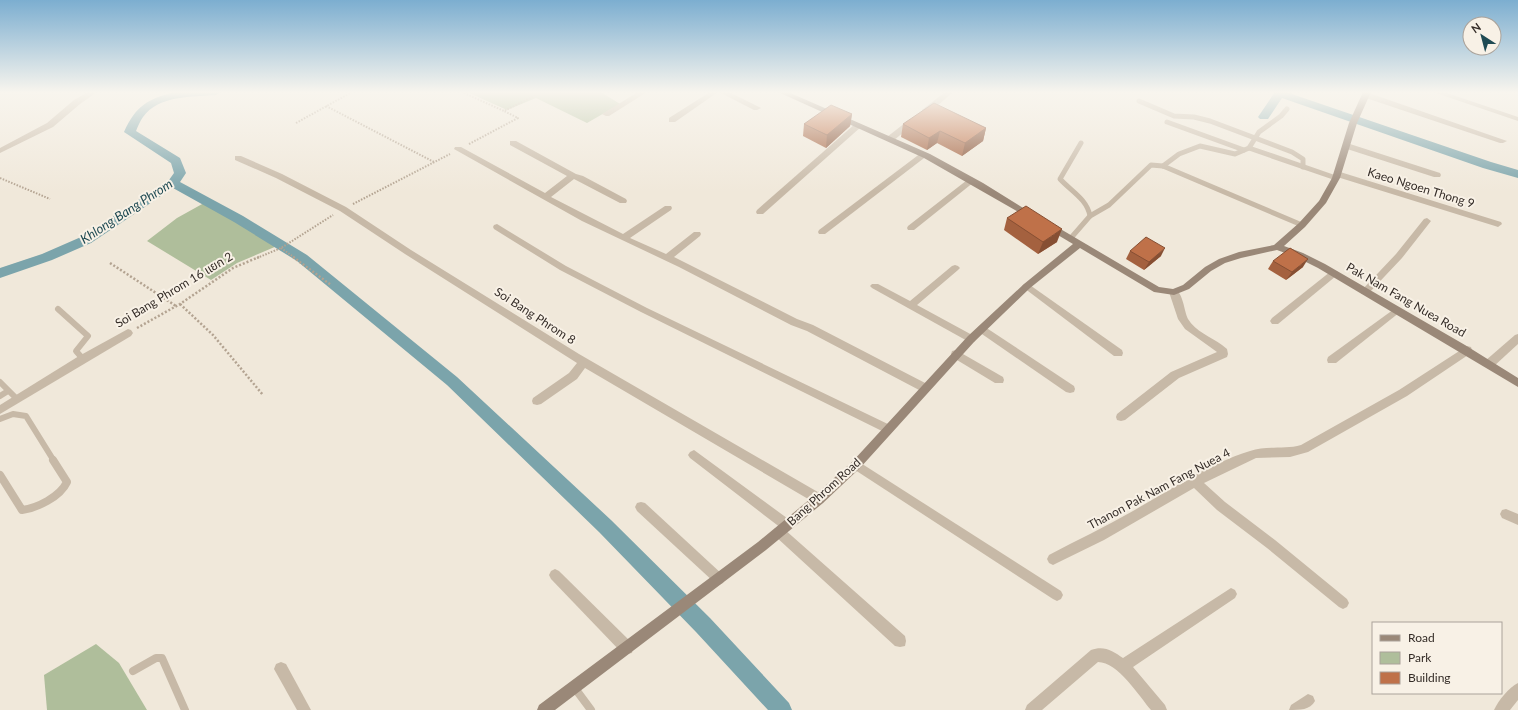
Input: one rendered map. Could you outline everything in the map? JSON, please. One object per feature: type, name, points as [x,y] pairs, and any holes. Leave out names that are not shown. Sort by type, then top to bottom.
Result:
[{"type":"street","points":[[0,151],[51,125]]},
{"type":"street","points":[[890,139],[910,125]]},
{"type":"street","points":[[760,212],[858,126],[924,155],[971,180],[1148,286],[1157,290],[1174,292],[1186,287],[1208,269],[1222,261],[1239,255],[1277,247],[1302,225],[1322,203],[1336,176],[1353,125]]},
{"type":"street","points":[[1458,125],[1503,141]]},
{"type":"street","points":[[513,143],[573,176],[580,178],[623,201]]},
{"type":"street","points":[[1347,146],[1437,175]]},
{"type":"street","points":[[458,149],[623,238],[667,258],[794,322],[810,328],[925,388]]},
{"type":"street","points":[[822,232],[924,155]]},
{"type":"street","name":"Soi Bang Phrom 8","points":[[238,158],[279,176],[343,209],[408,252],[584,362],[818,499]]},
{"type":"street","points":[[545,197],[573,176]]},
{"type":"street","name":"Kaeo Ngoen Thong 9","points":[[1336,176],[1498,224]]},
{"type":"street","points":[[910,228],[971,180]]},
{"type":"street","points":[[623,238],[668,208]]},
{"type":"street","points":[[1364,292],[1399,256],[1427,221]]},
{"type":"street","points":[[497,227],[563,268],[644,310],[888,429]]},
{"type":"street","points":[[667,258],[697,234]]},
{"type":"street","name":"Bang Phrom Road","points":[[544,710],[574,686],[684,606],[783,529],[818,499],[856,465],[956,354],[1074,242]]},
{"type":"street","name":"Pak Nam Fang Nuea Road","points":[[1277,247],[1290,250],[1397,310],[1467,350],[1518,383]]},
{"type":"street","points":[[910,306],[954,268]]},
{"type":"street","points":[[1275,321],[1333,274]]},
{"type":"street","points":[[875,286],[971,339]]},
{"type":"street","points":[[1027,286],[1118,353]]},
{"type":"street","points":[[1121,418],[1175,375],[1223,354],[1219,347],[1193,331],[1185,322],[1174,292]]},
{"type":"street","points":[[1332,360],[1397,310]]},
{"type":"street","points":[[982,329],[1070,389]]},
{"type":"street","name":"Soi Bang Phrom 16 แยก 2","points":[[0,410],[83,359],[128,334]]},
{"type":"street","points":[[1489,364],[1518,338]]},
{"type":"street","name":"Thanon Pak Nam Fang Nuea 4","points":[[1053,559],[1099,536],[1195,482],[1259,452],[1295,453],[1304,449],[1403,393],[1467,350]]},
{"type":"street","points":[[956,354],[999,380]]},
{"type":"street","points":[[537,401],[573,376],[584,362]]},
{"type":"street","points":[[694,455],[783,529],[900,642]]},
{"type":"street","points":[[856,465],[1057,596]]},
{"type":"street","points":[[1195,482],[1221,506],[1271,544],[1343,603]]},
{"type":"street","points":[[641,507],[719,579]]},
{"type":"street","points":[[1506,514],[1518,520]]},
{"type":"street","points":[[555,575],[627,648]]},
{"type":"street","points":[[1122,666],[1231,594]]},
{"type":"street","points":[[1032,710],[1096,655],[1107,655],[1122,666],[1160,710]]},
{"type":"street","points":[[281,669],[304,710]]},
{"type":"street","points":[[1501,710],[1518,690]]},
{"type":"street","points":[[1296,710],[1308,701]]},
{"type":"lane","points":[[1178,125],[1246,149],[1336,176]]},
{"type":"lane","points":[[1217,125],[1299,155],[1303,158],[1303,167]]},
{"type":"lane","points":[[1164,166],[1178,154],[1200,146],[1235,154],[1246,149],[1259,132],[1268,125]]},
{"type":"lane","points":[[1081,143],[1060,179],[1086,202],[1089,208],[1090,216]]},
{"type":"lane","points":[[1074,242],[1090,216],[1109,205],[1150,165],[1164,166],[1172,171],[1302,225]]},
{"type":"lane","points":[[58,308],[88,336],[76,351],[83,359]]},
{"type":"lane","points":[[0,382],[16,399]]},
{"type":"lane","points":[[0,396],[8,391]]},
{"type":"lane","points":[[0,419],[7,415],[19,414],[26,416],[67,482],[67,486],[64,490],[36,507],[28,510],[22,510],[0,475]]},
{"type":"lane","points":[[133,671],[156,658],[162,658],[185,710]]},
{"type":"lane","points":[[574,686],[591,710]]},
{"type":"path","points":[[363,125],[434,162]]},
{"type":"path","points":[[0,178],[50,199]]},
{"type":"path","name":"Soi Bang Phrom 16 แยก 2","points":[[128,334],[180,304],[233,268],[281,247],[343,209]]},
{"type":"path","points":[[281,247],[331,285]]},
{"type":"path","points":[[110,264],[176,306]]},
{"type":"path","points":[[180,304],[213,335],[263,395]]},
{"type":"green space","points":[[204,203],[277,246],[237,263],[211,280],[147,241],[177,218]]},
{"type":"green space","points":[[96,644],[119,663],[147,710],[47,710],[44,675]]},
{"type":"building","points":[[806,125],[839,125],[827,135]]},
{"type":"building","points":[[905,125],[980,125],[986,128],[965,143],[940,131],[929,138]]},
{"type":"building","points":[[1026,206],[1062,229],[1043,242],[1007,218]]},
{"type":"building","points":[[1146,237],[1165,248],[1149,262],[1130,251]]},
{"type":"building","points":[[1290,248],[1308,259],[1292,272],[1273,261]]},
{"type":"waterway","name":"Khlong Bang Phrom","points":[[133,125],[130,132],[176,161],[180,173],[173,183]]},
{"type":"waterway","points":[[1371,125],[1487,165],[1518,174]]},
{"type":"waterway","name":"Khlong Bang Phrom","points":[[0,273],[47,257],[86,240],[173,183]]},
{"type":"waterway","points":[[173,183],[238,219],[302,258],[452,381],[605,526],[703,625],[782,710]]}]
